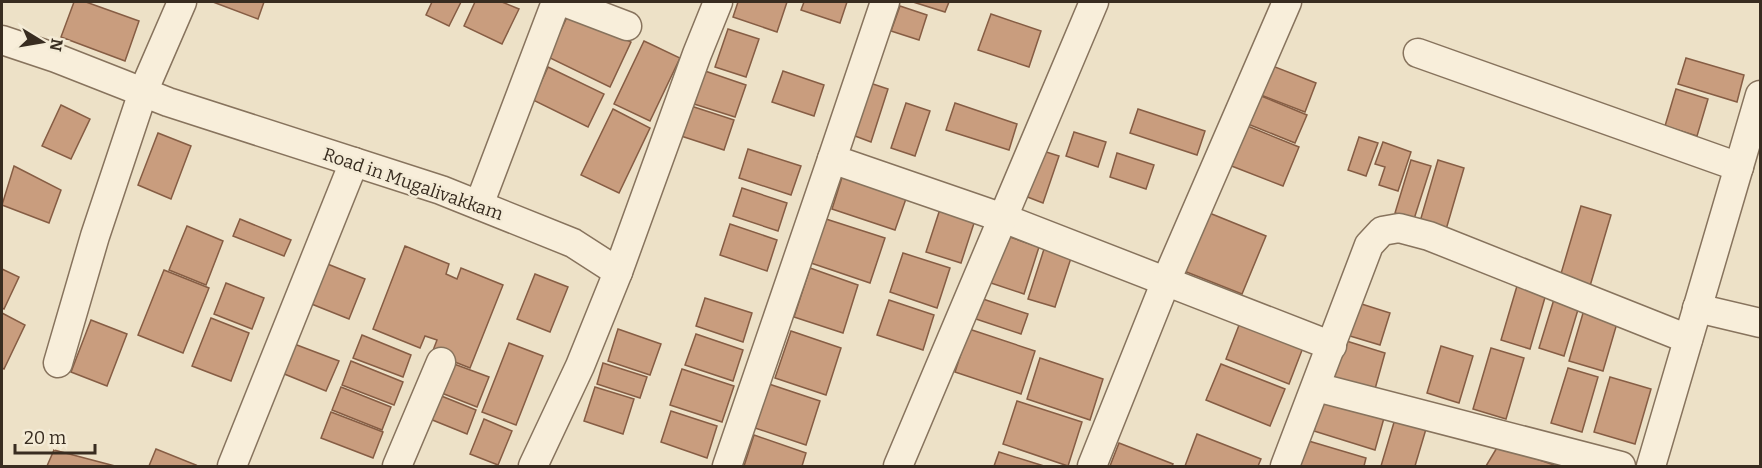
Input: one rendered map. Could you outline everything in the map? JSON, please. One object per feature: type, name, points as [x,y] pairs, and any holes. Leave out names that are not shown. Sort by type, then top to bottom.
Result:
[{"type":"street","points":[[58,363],[94,236],[143,92],[182,2]]},
{"type":"street","points":[[479,205],[556,2]]},
{"type":"street","points":[[564,2],[627,26]]},
{"type":"street","points":[[533,466],[580,366],[618,273],[718,2]]},
{"type":"street","points":[[727,466],[885,2]]},
{"type":"street","points":[[898,466],[1094,2]]},
{"type":"street","points":[[1092,466],[1166,280],[1287,2]]},
{"type":"street","name":"Road in Mugalivakkam","points":[[2,40],[143,92],[441,190],[573,243],[618,273]]},
{"type":"street","points":[[1418,53],[1739,167]]},
{"type":"street","points":[[1651,466],[1761,95]]},
{"type":"street","points":[[832,159],[1004,218],[1332,346]]},
{"type":"street","points":[[232,466],[354,162]]},
{"type":"street","points":[[1285,466],[1369,245],[1382,231],[1399,228],[1429,236],[1688,339]]},
{"type":"street","points":[[1697,308],[1761,323]]},
{"type":"street","points":[[397,466],[441,362]]},
{"type":"street","points":[[1316,387],[1621,466]]},
{"type":"building","points":[[74,2],[86,2],[139,21],[125,61],[61,37]]},
{"type":"building","points":[[213,2],[264,2],[258,19]]},
{"type":"building","points":[[432,2],[461,2],[449,26],[426,15]]},
{"type":"building","points":[[475,2],[502,2],[519,9],[502,44],[464,26]]},
{"type":"building","points":[[738,2],[787,2],[777,32],[733,17]]},
{"type":"building","points":[[804,2],[847,2],[840,23],[801,10]]},
{"type":"building","points":[[913,2],[949,2],[945,12]]},
{"type":"building","points":[[900,6],[927,15],[919,40],[891,31]]},
{"type":"building","points":[[569,13],[631,42],[610,87],[548,57]]},
{"type":"building","points":[[991,14],[1041,31],[1029,67],[978,50]]},
{"type":"building","points":[[728,29],[759,39],[746,77],[715,67]]},
{"type":"building","points":[[644,41],[680,58],[650,121],[614,104]]},
{"type":"building","points":[[1686,58],[1744,75],[1737,102],[1678,84]]},
{"type":"building","points":[[1265,63],[1316,83],[1305,112],[1253,92]]},
{"type":"building","points":[[548,67],[604,94],[588,127],[533,100]]},
{"type":"building","points":[[705,71],[746,85],[735,117],[694,104]]},
{"type":"building","points":[[783,71],[824,85],[814,116],[772,102]]},
{"type":"building","points":[[864,81],[888,89],[871,142],[847,133]]},
{"type":"building","points":[[1676,89],[1708,99],[1697,136],[1665,126]]},
{"type":"building","points":[[1254,93],[1307,115],[1295,143],[1243,122]]},
{"type":"building","points":[[906,103],[930,111],[915,156],[891,148]]},
{"type":"building","points":[[955,103],[1017,124],[1009,150],[946,130]]},
{"type":"building","points":[[61,105],[90,119],[71,159],[42,146]]},
{"type":"building","points":[[691,106],[734,120],[724,150],[681,136]]},
{"type":"building","points":[[613,109],[650,128],[619,193],[581,175]]},
{"type":"building","points":[[1138,109],[1205,131],[1197,155],[1130,133]]},
{"type":"building","points":[[1245,125],[1299,147],[1283,186],[1229,165]]},
{"type":"building","points":[[1074,132],[1106,142],[1098,167],[1066,156]]},
{"type":"building","points":[[158,133],[191,146],[171,199],[138,185]]},
{"type":"building","points":[[1359,137],[1378,143],[1366,176],[1348,170]]},
{"type":"building","points":[[1383,142],[1411,152],[1398,191],[1379,185],[1385,167],[1375,164]]},
{"type":"building","points":[[748,149],[801,166],[791,195],[739,178]]},
{"type":"building","points":[[1040,150],[1059,156],[1043,203],[1025,196]]},
{"type":"building","points":[[1117,153],[1154,165],[1146,189],[1110,177]]},
{"type":"building","points":[[1411,160],[1431,166],[1414,219],[1395,213]]},
{"type":"building","points":[[1438,160],[1464,168],[1445,233],[1419,225]]},
{"type":"building","points":[[14,166],[61,190],[49,223],[2,205]]},
{"type":"building","points":[[844,171],[908,193],[895,230],[832,209]]},
{"type":"building","points":[[742,188],[787,203],[778,231],[733,216]]},
{"type":"building","points":[[941,206],[976,217],[961,263],[926,252]]},
{"type":"building","points":[[1581,206],[1611,215],[1590,286],[1560,277]]},
{"type":"building","points":[[1202,210],[1266,236],[1242,294],[1179,269]]},
{"type":"building","points":[[240,219],[291,240],[284,256],[233,236]]},
{"type":"building","points":[[826,219],[885,238],[870,283],[811,263]]},
{"type":"building","points":[[730,224],[777,240],[767,271],[720,255]]},
{"type":"building","points":[[187,226],[223,241],[206,285],[169,270]]},
{"type":"building","points":[[1004,235],[1039,247],[1024,294],[988,282]]},
{"type":"building","points":[[405,246],[449,264],[446,274],[457,279],[461,268],[503,285],[470,368],[432,353],[437,340],[425,336],[420,348],[373,329]]},
{"type":"building","points":[[1045,246],[1072,255],[1055,307],[1028,299]]},
{"type":"building","points":[[903,253],[950,268],[937,308],[890,292]]},
{"type":"building","points":[[320,261],[365,279],[349,319],[304,301]]},
{"type":"building","points":[[810,268],[858,285],[843,333],[794,317]]},
{"type":"building","points":[[2,269],[19,277],[4,309],[2,308]]},
{"type":"building","points":[[164,270],[209,288],[183,353],[138,335]]},
{"type":"building","points":[[535,274],[568,287],[550,332],[517,319]]},
{"type":"building","points":[[226,283],[264,298],[252,329],[214,314]]},
{"type":"building","points":[[1517,286],[1546,294],[1530,349],[1501,340]]},
{"type":"building","points":[[1555,296],[1580,303],[1564,356],[1539,348]]},
{"type":"building","points":[[705,298],[752,313],[743,342],[696,326]]},
{"type":"building","points":[[980,298],[1028,314],[1021,334],[973,318]]},
{"type":"building","points":[[889,300],[934,315],[923,350],[877,335]]},
{"type":"building","points":[[1349,300],[1390,313],[1380,345],[1340,333]]},
{"type":"building","points":[[1586,303],[1620,313],[1603,371],[1569,361]]},
{"type":"building","points":[[2,313],[25,325],[4,369],[2,368]]},
{"type":"building","points":[[211,318],[249,333],[231,381],[192,366]]},
{"type":"building","points":[[91,320],[127,334],[107,386],[71,372]]},
{"type":"building","points":[[1241,320],[1304,345],[1289,384],[1226,359]]},
{"type":"building","points":[[618,329],[661,344],[650,375],[608,361]]},
{"type":"building","points":[[969,329],[1035,351],[1021,394],[955,372]]},
{"type":"building","points":[[791,331],[841,348],[826,395],[775,378]]},
{"type":"building","points":[[696,334],[743,350],[733,381],[685,365]]},
{"type":"building","points":[[362,335],[411,355],[403,377],[353,358]]},
{"type":"building","points":[[1340,339],[1385,353],[1375,389],[1329,376]]},
{"type":"building","points":[[289,342],[339,361],[326,391],[277,371]]},
{"type":"building","points":[[509,343],[543,356],[516,425],[482,412]]},
{"type":"building","points":[[1441,346],[1473,356],[1459,403],[1427,393]]},
{"type":"building","points":[[1491,348],[1524,358],[1506,419],[1473,409]]},
{"type":"building","points":[[1040,358],[1103,379],[1090,420],[1027,399]]},
{"type":"building","points":[[351,361],[403,382],[394,405],[342,385]]},
{"type":"building","points":[[446,361],[489,377],[477,407],[434,390]]},
{"type":"building","points":[[603,363],[647,377],[640,398],[597,384]]},
{"type":"building","points":[[1221,364],[1285,389],[1270,426],[1206,400]]},
{"type":"building","points":[[1568,368],[1598,377],[1582,432],[1551,423]]},
{"type":"building","points":[[682,369],[734,386],[722,422],[670,405]]},
{"type":"building","points":[[1610,377],[1651,389],[1635,444],[1594,432]]},
{"type":"building","points":[[769,384],[820,401],[806,445],[755,428]]},
{"type":"building","points":[[341,387],[391,407],[382,430],[332,410]]},
{"type":"building","points":[[595,387],[634,399],[623,434],[584,421]]},
{"type":"building","points":[[434,393],[476,410],[467,434],[425,417]]},
{"type":"building","points":[[1323,400],[1384,418],[1375,450],[1314,431]]},
{"type":"building","points":[[1017,401],[1082,422],[1068,466],[1003,444]]},
{"type":"building","points":[[671,411],[717,426],[707,458],[661,442]]},
{"type":"building","points":[[331,412],[383,432],[373,458],[321,438]]},
{"type":"building","points":[[484,419],[512,431],[498,465],[470,454]]},
{"type":"building","points":[[1395,419],[1426,429],[1415,466],[1381,466]]},
{"type":"building","points":[[1197,434],[1261,459],[1258,466],[1185,466]]},
{"type":"building","points":[[754,435],[806,453],[802,466],[744,466]]},
{"type":"building","points":[[1302,439],[1366,458],[1364,466],[1294,466]]},
{"type":"building","points":[[1119,443],[1173,464],[1172,466],[1110,466]]},
{"type":"building","points":[[1498,446],[1557,466],[1486,466]]},
{"type":"building","points":[[156,449],[196,465],[149,466]]},
{"type":"building","points":[[54,450],[115,466],[47,466]]},
{"type":"building","points":[[999,452],[1044,466],[994,466]]}]
